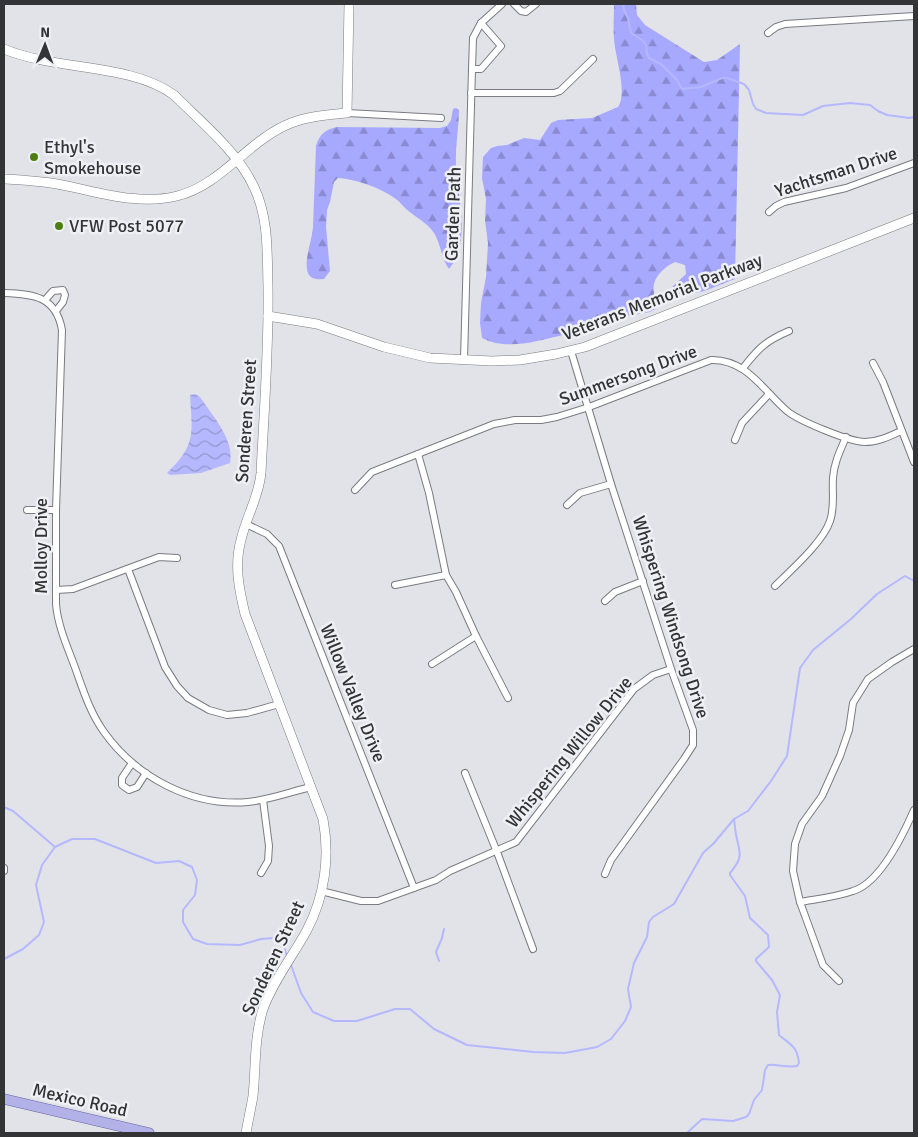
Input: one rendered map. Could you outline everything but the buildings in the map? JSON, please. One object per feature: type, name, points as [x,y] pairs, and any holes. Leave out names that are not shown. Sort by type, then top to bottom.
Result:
[{"type":"main road","name":"Mexico Road","points":[[4,1099],[150,1133]]},
{"type":"street","points":[[347,113],[349,4]]},
{"type":"street","points":[[472,69],[481,68],[502,46],[481,23],[502,4]]},
{"type":"street","points":[[514,4],[521,11],[526,12],[536,4]]},
{"type":"street","points":[[768,33],[784,24],[914,16]]},
{"type":"street","name":"Garden Path","points":[[464,360],[473,38],[481,23]]},
{"type":"street","name":"Sonderen Street","points":[[4,49],[40,61],[145,80],[164,88],[236,160],[253,185],[262,206],[266,224],[268,316],[260,484],[240,541],[238,586],[245,614],[323,819],[326,866],[321,891],[310,924],[264,1008],[256,1040],[252,1097],[246,1133]]},
{"type":"street","points":[[471,93],[554,94],[560,92],[593,60]]},
{"type":"street","points":[[4,180],[55,184],[132,199],[162,199],[196,190],[218,177],[236,160],[270,135],[291,123],[311,117],[347,113],[441,118]]},
{"type":"street","name":"Yachtsman Drive","points":[[769,212],[784,202],[846,188],[914,163]]},
{"type":"street","name":"Veterans Memorial Parkway","points":[[268,316],[317,324],[417,356],[464,360],[520,360],[571,350],[603,340],[914,218]]},
{"type":"street","name":"Molloy Drive","points":[[45,300],[54,290],[63,290],[65,295],[63,302],[56,310],[60,318],[62,330],[56,510],[57,619],[92,712],[104,732],[132,763],[165,785],[186,794],[234,802],[263,800],[311,787]]},
{"type":"street","points":[[4,292],[30,294],[45,300],[56,310]]},
{"type":"street","points":[[743,368],[757,350],[768,340],[788,331]]},
{"type":"street","name":"Whispering Windsong Drive","points":[[571,350],[611,484],[671,669],[693,730],[693,745],[611,860],[605,874]]},
{"type":"street","name":"Summersong Drive","points":[[355,490],[372,472],[494,424],[515,420],[541,420],[557,417],[589,407],[711,360],[726,361],[743,368],[789,413],[800,420],[846,437],[867,442],[885,438],[902,431]]},
{"type":"street","points":[[873,363],[883,382],[914,462]]},
{"type":"street","points":[[734,440],[742,423],[770,394]]},
{"type":"street","points":[[775,586],[820,540],[830,522],[833,510],[833,477],[836,462],[846,437]]},
{"type":"street","points":[[418,454],[429,493],[446,575],[508,698]]},
{"type":"street","points":[[567,505],[580,494],[611,484]]},
{"type":"street","points":[[28,510],[56,510]]},
{"type":"street","name":"Willow Valley Drive","points":[[246,524],[267,534],[279,546],[414,888]]},
{"type":"street","points":[[56,590],[73,589],[159,557],[177,558]]},
{"type":"street","points":[[128,569],[165,667],[177,686],[188,698],[209,710],[227,715],[247,713],[279,704]]},
{"type":"street","points":[[395,585],[446,575]]},
{"type":"street","points":[[605,601],[614,592],[643,581]]},
{"type":"street","points":[[432,664],[476,636]]},
{"type":"street","points":[[839,981],[823,965],[800,902],[793,871],[795,844],[802,824],[822,796],[840,756],[849,730],[854,703],[868,679],[914,649]]},
{"type":"street","name":"Whispering Willow Drive","points":[[321,891],[343,898],[370,902],[378,901],[436,880],[450,871],[497,852],[516,842],[634,690],[653,675],[671,669]]},
{"type":"street","points":[[132,763],[122,778],[124,788],[129,790],[137,787],[146,773]]},
{"type":"street","points":[[465,773],[497,852],[533,950]]},
{"type":"street","points":[[261,873],[268,861],[269,846],[263,800]]},
{"type":"street","points":[[800,902],[855,891],[870,880],[885,864],[914,813]]},
{"type":"green space","points":[[614,4],[636,4],[637,15],[645,25],[704,62],[717,60],[740,44],[735,279],[698,293],[675,293],[672,287],[686,274],[685,265],[675,262],[663,270],[656,278],[654,294],[657,308],[650,312],[627,316],[619,310],[600,324],[577,332],[522,344],[492,342],[482,338],[480,323],[488,243],[485,221],[486,199],[482,178],[483,157],[491,148],[497,146],[507,145],[524,138],[540,140],[551,123],[558,120],[592,118],[618,107],[622,93],[614,39]]},
{"type":"green space","points":[[453,109],[459,110],[456,157],[462,232],[456,258],[449,269],[432,230],[396,199],[368,185],[338,178],[334,182],[327,210],[326,227],[330,271],[324,279],[311,277],[308,272],[307,259],[313,227],[316,146],[319,138],[326,131],[337,127],[440,128],[447,126],[451,120]]},
{"type":"water","points":[[195,394],[200,397],[226,437],[231,454],[230,463],[201,473],[170,475],[167,473],[184,454],[188,446],[192,429],[190,395]]},
{"type":"waterway","points":[[623,4],[631,33],[646,45],[649,58],[661,64],[677,80],[682,89],[701,87],[722,78],[727,78],[744,84],[749,90],[756,109],[766,113],[803,115],[823,106],[850,103],[870,105],[887,115],[914,117]]},
{"type":"waterway","points":[[291,965],[301,993],[313,1012],[334,1021],[357,1021],[395,1009],[410,1009],[434,1029],[467,1045],[533,1052],[565,1053],[597,1047],[611,1039],[625,1021],[631,1007],[628,989],[634,963],[647,937],[649,922],[653,917],[674,904],[703,853],[734,819],[748,811],[787,756],[800,668],[813,650],[851,619],[877,594],[905,576],[914,581]]},
{"type":"waterway","points":[[4,807],[13,811],[55,847]]},
{"type":"waterway","points":[[687,1133],[702,1119],[733,1121],[746,1117],[754,1100],[762,1090],[765,1070],[768,1065],[797,1066],[799,1063],[795,1049],[779,1035],[777,1012],[780,995],[772,980],[756,961],[769,947],[768,935],[750,918],[745,896],[730,875],[740,857],[734,819]]},
{"type":"waterway","points":[[4,959],[23,949],[39,935],[44,922],[36,885],[42,865],[55,847],[72,839],[95,839],[156,863],[179,861],[192,867],[197,880],[195,895],[183,910],[183,922],[193,939],[207,944],[240,945],[261,939],[273,938],[283,944],[287,956]]},
{"type":"waterway","points":[[439,961],[436,952],[444,929]]},
{"type":"place","name":"Ethyl's Smokehouse","points":[[34,157]]},
{"type":"place","name":"VFW Post 5077","points":[[59,226]]}]
